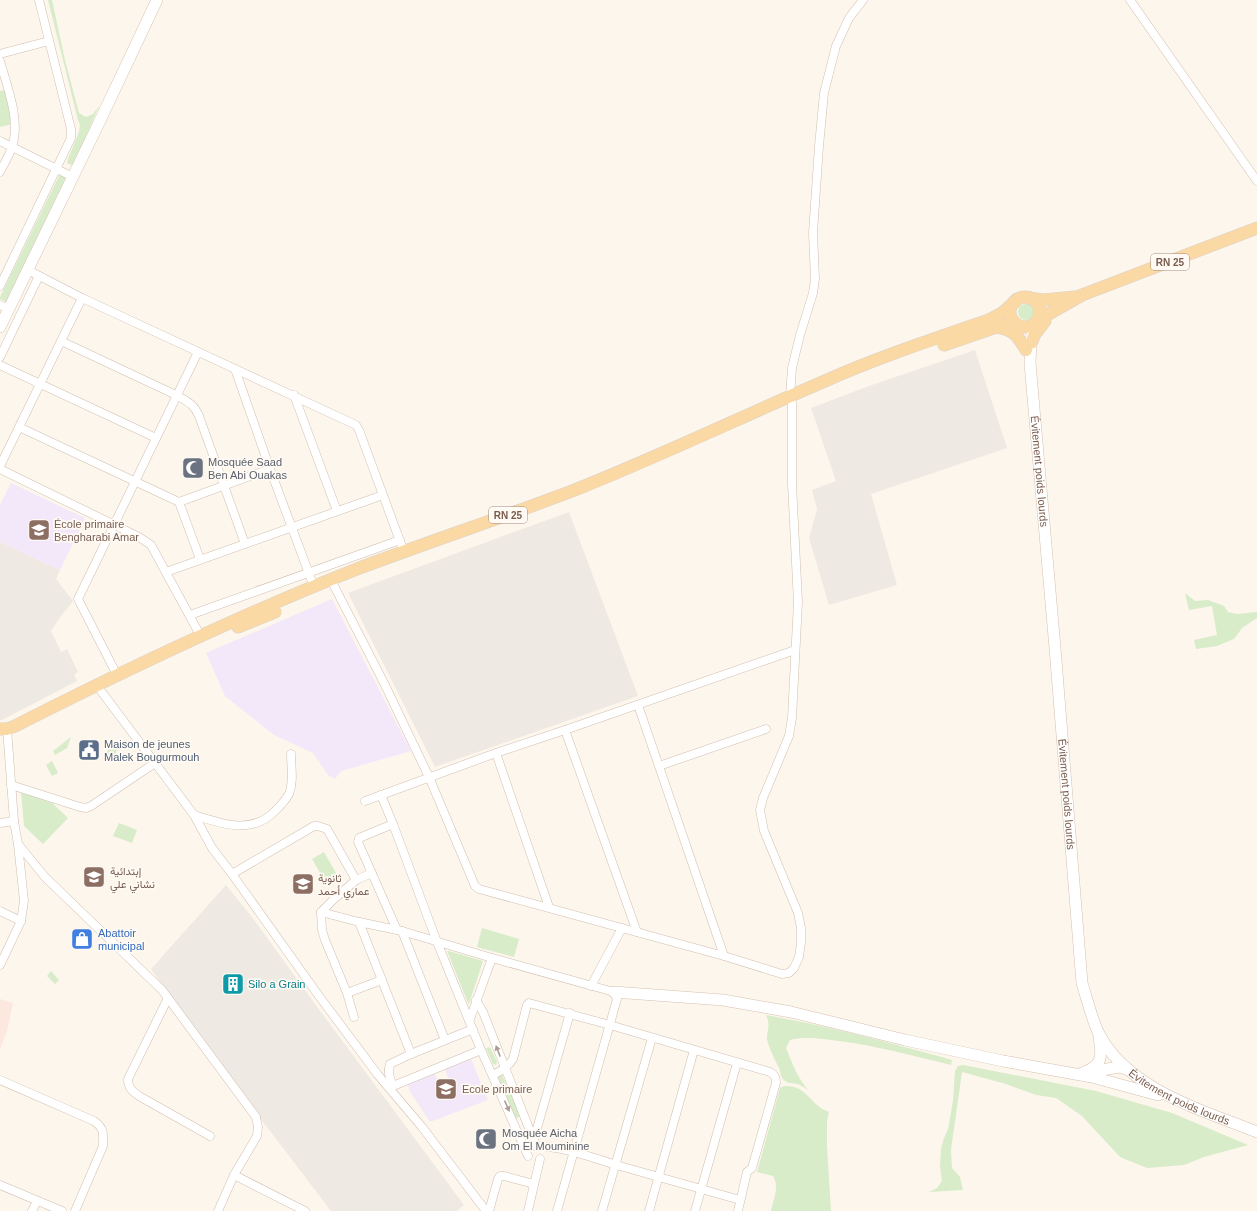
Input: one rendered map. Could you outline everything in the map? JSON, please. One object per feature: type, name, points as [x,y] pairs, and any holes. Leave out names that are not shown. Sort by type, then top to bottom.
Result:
[{"type":"main road","points":[[0,327],[4,307],[28,270],[157,0]]},
{"type":"main road","name":"RN 25","points":[[1036,322],[1082,296],[1257,228]]},
{"type":"main road","name":"RN 25","points":[[1028,298],[1055,300],[1082,296]]},
{"type":"main road","points":[[1028,346],[1039,316],[1038,306],[1028,298],[1019,299],[1016,301],[1013,305],[1011,314],[1016,324],[1026,327],[1036,322]]},
{"type":"main road","name":"RN 25","points":[[4,733],[117,674],[200,635],[314,587],[333,583],[594,491],[791,400],[825,380],[990,320],[1002,313],[1016,301]]},
{"type":"main road","points":[[1028,346],[1042,323],[1057,310]]},
{"type":"main road","name":"RN 25","points":[[4,733],[15,734],[101,691],[333,583],[404,552],[573,490],[791,400],[880,367],[996,327],[1016,324]]},
{"type":"main road","name":"Évitement poids lourds","points":[[1016,324],[1028,346],[1030,363],[1082,983],[1092,1018],[1098,1032],[1124,1066],[1154,1088],[1177,1100],[1257,1132]]},
{"type":"main road","points":[[996,327],[1010,331],[1028,346]]},
{"type":"main road","points":[[614,992],[731,1001],[791,1012],[871,1033],[990,1058],[1080,1074],[1177,1100]]},
{"type":"main road","points":[[1080,1074],[1096,1066],[1101,1058],[1098,1032]]},
{"type":"main road","points":[[1080,1074],[1124,1066],[1121,1076],[1101,1079]]},
{"type":"street","points":[[0,286],[71,138],[71,129],[39,0]]},
{"type":"street","points":[[333,583],[384,683],[429,777],[475,886],[479,889],[724,956],[782,974],[788,973],[794,968],[799,957],[801,943],[801,928],[798,913],[764,831],[760,810],[763,798],[789,736],[792,718],[798,602],[792,484],[792,368],[795,352],[813,293],[815,278],[813,233],[824,93],[836,46],[849,18],[863,0]]},
{"type":"street","points":[[1130,0],[1257,181]]},
{"type":"street","points":[[0,54],[49,41]]},
{"type":"street","points":[[0,60],[14,115],[14,137],[12,147],[0,172]]},
{"type":"street","points":[[0,141],[73,177]]},
{"type":"street","points":[[28,270],[82,298],[356,425],[404,552]]},
{"type":"street","points":[[0,357],[39,276]]},
{"type":"street","points":[[82,298],[0,467],[139,537],[151,546],[200,635]]},
{"type":"street","points":[[61,341],[191,403],[195,408],[245,544]]},
{"type":"street","points":[[117,674],[78,599],[113,524],[198,352]]},
{"type":"street","points":[[0,365],[156,438]]},
{"type":"street","points":[[235,369],[314,587]]},
{"type":"street","points":[[294,396],[337,511]]},
{"type":"street","points":[[19,427],[179,502],[270,469]]},
{"type":"street","points":[[166,572],[383,494]]},
{"type":"street","points":[[179,502],[200,559]]},
{"type":"street","points":[[190,616],[400,540]]},
{"type":"street","points":[[365,801],[496,753],[795,650]]},
{"type":"street","points":[[101,691],[194,815],[212,848],[319,996],[486,1211]]},
{"type":"street","points":[[638,705],[724,956]]},
{"type":"street","points":[[659,766],[766,729]]},
{"type":"street","points":[[565,730],[637,932]]},
{"type":"street","points":[[0,965],[21,921],[24,901],[4,733]]},
{"type":"street","points":[[496,753],[549,907]]},
{"type":"street","points":[[194,815],[231,826],[247,825],[261,822],[269,818],[282,804],[288,794],[292,781],[291,754]]},
{"type":"street","points":[[11,785],[80,808],[86,808],[155,763]]},
{"type":"street","points":[[381,795],[437,942],[528,1156],[534,1161],[540,1159]]},
{"type":"street","points":[[0,823],[14,821]]},
{"type":"street","points":[[393,824],[360,838],[358,842],[399,930],[445,1040]]},
{"type":"street","points":[[232,874],[314,826],[318,826],[327,829],[356,880]]},
{"type":"street","points":[[18,844],[46,878],[162,990],[256,1117],[258,1127],[257,1136],[234,1175],[218,1211]]},
{"type":"street","points":[[354,1017],[347,993],[324,940],[322,930],[322,912],[356,880],[372,873]]},
{"type":"street","points":[[0,912],[21,921]]},
{"type":"street","points":[[322,912],[399,930],[614,992],[617,999],[557,1211]]},
{"type":"street","points":[[360,922],[411,1054]]},
{"type":"street","points":[[591,986],[622,928]]},
{"type":"street","points":[[470,1019],[492,958]]},
{"type":"street","points":[[347,993],[382,980]]},
{"type":"street","points":[[168,998],[128,1080],[128,1084],[130,1090],[139,1096],[210,1136]]},
{"type":"street","points":[[476,1000],[483,1012],[536,1144],[542,1151],[543,1155],[540,1159],[528,1211]]},
{"type":"street","points":[[493,1075],[505,1068],[513,1059],[527,1005],[529,1003],[570,1013],[770,1072],[776,1078],[776,1083],[752,1168],[747,1172],[738,1211]]},
{"type":"street","points":[[528,1156],[529,1149],[536,1144],[570,1013]]},
{"type":"street","points":[[391,1087],[388,1068],[390,1064],[473,1029]]},
{"type":"street","points":[[602,1211],[652,1038]]},
{"type":"street","points":[[391,1087],[482,1050]]},
{"type":"street","points":[[649,1211],[694,1050]]},
{"type":"street","points":[[695,1211],[737,1063]]},
{"type":"street","points":[[0,1080],[100,1125],[103,1135],[102,1146],[75,1211]]},
{"type":"street","points":[[536,1144],[574,1151],[740,1200]]},
{"type":"street","points":[[234,1175],[305,1211]]},
{"type":"street","points":[[489,1211],[500,1176],[534,1184]]},
{"type":"street","points":[[0,1185],[62,1211]]},
{"type":"street","points":[[32,1211],[37,1201]]},
{"type":"shaded area","points":[[975,350],[1007,448],[871,494],[897,585],[829,605],[809,538],[817,509],[812,490],[836,481],[811,408],[869,386]]},
{"type":"shaded area","name":"École primaire Bengharabi Amar","points":[[11,483],[85,518],[60,570],[0,542],[0,505]]},
{"type":"shaded area","points":[[569,512],[638,696],[435,767],[348,593]]},
{"type":"shaded area","points":[[0,542],[60,570],[56,579],[73,601],[51,631],[61,652],[67,649],[78,672],[74,675],[77,681],[2,720],[0,720]]},
{"type":"shaded area","points":[[332,599],[411,751],[341,771],[335,779],[328,775],[313,753],[274,735],[225,696],[206,653]]},
{"type":"shaded area","points":[[226,885],[252,917],[464,1205],[457,1211],[331,1211],[228,1076],[151,969]]},
{"type":"shaded area","points":[[0,999],[13,1003],[7,1031],[0,1049]]},
{"type":"shaded area","name":"Ecole primaire","points":[[471,1059],[488,1100],[430,1122],[411,1093],[407,1084],[434,1073],[439,1084],[449,1080],[445,1069]]},
{"type":"green space","points":[[48,0],[52,0],[65,60],[79,113],[86,117],[93,114],[99,106],[75,162],[71,165],[67,163],[79,132],[80,125]]},
{"type":"green space","points":[[5,90],[12,124],[0,127],[0,91]]},
{"type":"green space","points":[[60,174],[66,177],[6,302],[0,299],[0,297]]},
{"type":"green space","points":[[1023,304],[1029,304],[1034,309],[1032,318],[1029,320],[1023,320],[1018,315],[1018,309]]},
{"type":"green space","points":[[1185,593],[1195,601],[1208,600],[1224,606],[1228,612],[1237,614],[1257,612],[1257,618],[1242,628],[1234,639],[1217,646],[1196,649],[1194,640],[1217,635],[1212,606],[1189,610]]},
{"type":"green space","points":[[71,737],[67,748],[55,755],[53,751]]},
{"type":"green space","points":[[115,741],[117,749],[115,756],[108,759],[106,755],[109,747],[108,745]]},
{"type":"green space","points":[[52,761],[58,773],[52,776],[46,765]]},
{"type":"green space","points":[[21,792],[52,803],[68,818],[43,844],[24,826]]},
{"type":"green space","points":[[119,823],[137,830],[132,843],[113,836]]},
{"type":"green space","points":[[324,852],[339,878],[327,885],[312,859]]},
{"type":"green space","points":[[482,928],[519,939],[514,957],[477,947]]},
{"type":"green space","points":[[447,951],[483,961],[469,1004],[468,1003]]},
{"type":"green space","points":[[51,971],[59,980],[55,984],[47,976]]},
{"type":"green space","points":[[766,1015],[790,1019],[906,1047],[952,1060],[951,1065],[853,1043],[814,1038],[790,1040],[786,1048],[798,1076],[809,1091],[798,1084],[787,1082],[782,1078],[767,1039],[769,1025]]},
{"type":"green space","points":[[490,1047],[497,1062],[496,1065],[493,1064],[486,1048]]},
{"type":"green space","points":[[963,1065],[1096,1091],[1172,1113],[1248,1145],[1204,1157],[1184,1165],[1147,1168],[1120,1157],[1082,1116],[1056,1098],[1036,1095],[1006,1084],[962,1072],[951,1150],[952,1168],[960,1177],[963,1190],[929,1192],[937,1188],[942,1181],[940,1167],[941,1148],[948,1129],[953,1101],[955,1071],[958,1066]]},
{"type":"green space","points":[[500,1074],[502,1075],[521,1116],[515,1119],[497,1078]]},
{"type":"green space","points":[[784,1086],[792,1087],[804,1092],[822,1109],[829,1112],[827,1121],[827,1146],[831,1211],[771,1211],[776,1189],[775,1180],[773,1176],[757,1172],[780,1088]]},
{"type":"place","name":"Mosquée Saad Ben Abi Ouakas","points":[[193,468]]},
{"type":"place","name":"École primaire Bengharabi Amar","points":[[39,530]]},
{"type":"place","name":"Maison de jeunes Malek Bougurmouh","points":[[89,750]]},
{"type":"place","name":"إبتدائية نشاني علي","points":[[94,877]]},
{"type":"place","name":"ثانوية عماري أحمد","points":[[303,884]]},
{"type":"place","name":"Abattoir municipal","points":[[82,939]]},
{"type":"place","name":"Silo a Grain","points":[[233,984]]},
{"type":"place","name":"Ecole primaire","points":[[446,1089]]},
{"type":"place","name":"Mosquée Aicha Om El Mouminine","points":[[486,1139]]}]
